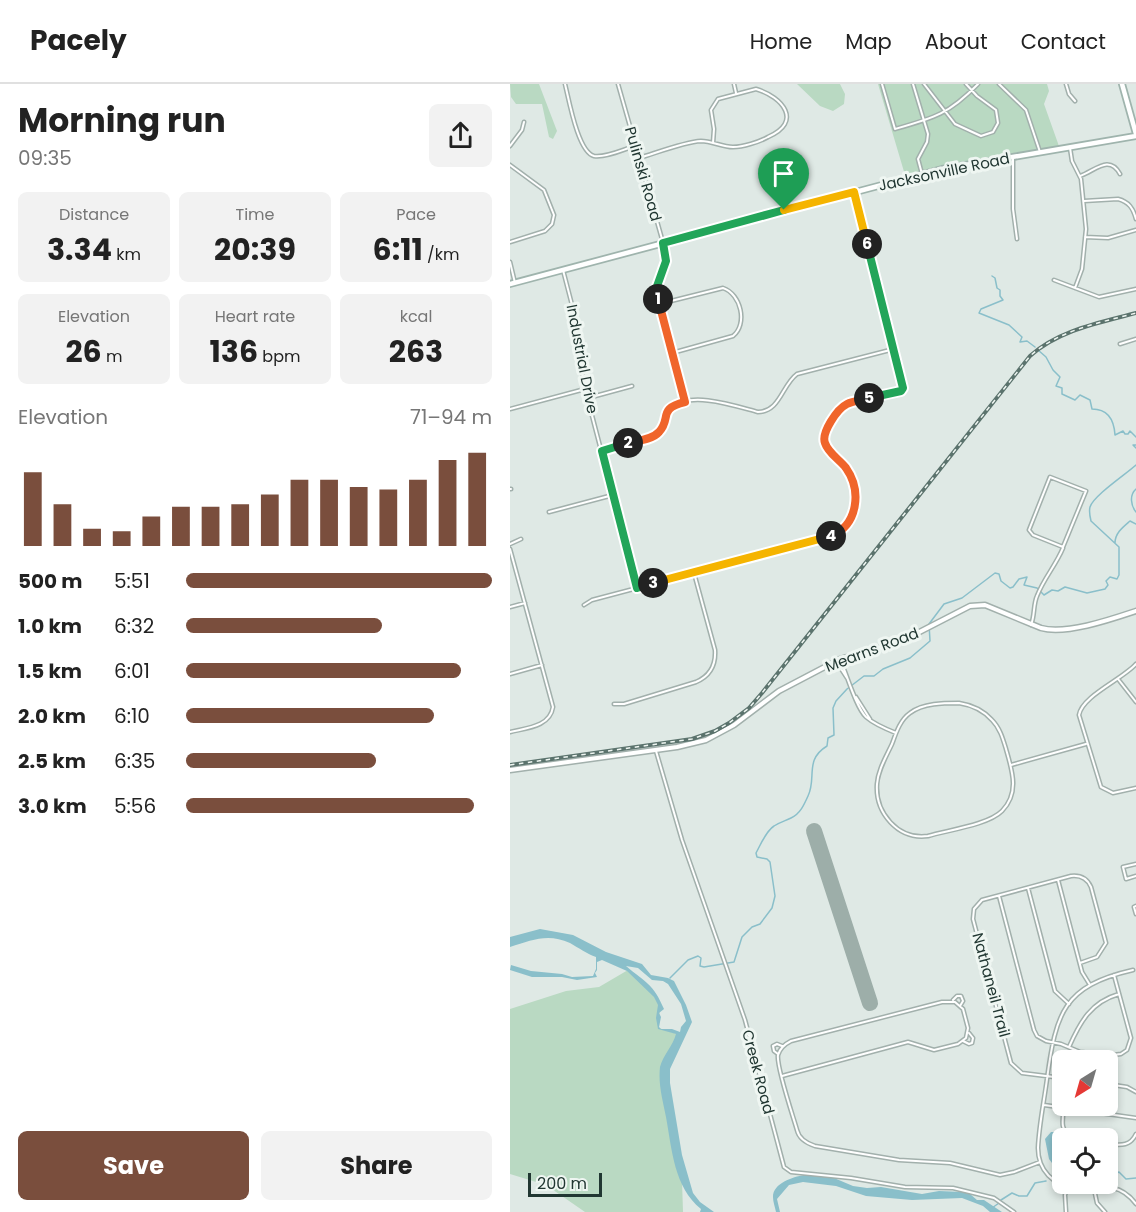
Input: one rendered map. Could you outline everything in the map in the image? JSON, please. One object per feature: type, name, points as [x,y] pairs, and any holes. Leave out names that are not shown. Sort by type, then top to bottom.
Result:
[{"type":"main road","points":[[1122,84],[1136,135]]},
{"type":"main road","name":"Jacksonville Road","points":[[513,283],[921,174],[1136,135]]},
{"type":"street","points":[[565,84],[581,142],[586,152],[600,156],[635,146]]},
{"type":"street","name":"Pulinski Road","points":[[618,84],[663,243],[666,261],[656,289],[685,402]]},
{"type":"street","points":[[734,84],[736,93]]},
{"type":"street","points":[[882,84],[895,129],[945,112],[978,84]]},
{"type":"street","points":[[913,84],[927,138],[918,159],[921,174]]},
{"type":"street","points":[[924,84],[954,123],[976,135],[993,132],[999,121],[996,110],[966,84]]},
{"type":"street","points":[[999,84],[1026,110],[1040,152]]},
{"type":"street","points":[[1066,84],[1069,94],[1075,101]]},
{"type":"street","points":[[639,158],[698,142],[734,147],[771,136],[786,122],[787,113],[784,106],[763,92],[753,89],[718,99],[711,112],[714,129],[712,143]]},
{"type":"street","points":[[510,147],[523,128],[524,122]]},
{"type":"street","points":[[1070,147],[1072,160],[1080,176],[1085,237],[1082,269],[1075,288]]},
{"type":"street","points":[[1013,157],[1012,209],[1017,239]]},
{"type":"street","points":[[1080,176],[1106,164],[1116,167],[1120,174]]},
{"type":"street","points":[[510,165],[544,190],[554,215],[552,224],[545,231],[510,242]]},
{"type":"street","points":[[584,605],[592,600],[826,538],[843,529],[853,515],[855,496],[850,475],[825,445],[826,430],[844,405],[901,391],[903,388],[854,192]]},
{"type":"street","points":[[1083,201],[1120,199],[1132,207],[1136,219]]},
{"type":"street","points":[[1085,237],[1108,238],[1136,230]]},
{"type":"street","points":[[510,262],[513,283]]},
{"type":"street","name":"Industrial Drive","points":[[563,270],[579,334],[581,371],[585,389],[637,588]]},
{"type":"street","points":[[1054,280],[1102,298],[1136,288]]},
{"type":"street","points":[[659,304],[723,288],[735,296],[742,319],[740,329],[733,336],[672,352]]},
{"type":"street","points":[[1120,344],[1136,339]]},
{"type":"street","points":[[602,451],[655,435],[662,428],[672,406],[702,399],[760,412],[766,411],[775,405],[791,379],[797,374],[894,349]]},
{"type":"street","points":[[588,398],[632,386]]},
{"type":"street","points":[[510,410],[585,389]]},
{"type":"street","points":[[1031,624],[1036,597],[1059,558],[1086,491],[1050,477],[1029,530],[1033,535],[1063,547]]},
{"type":"street","points":[[549,512],[613,495]]},
{"type":"street","points":[[510,544],[521,539]]},
{"type":"street","points":[[510,549],[553,704],[550,716],[542,723],[510,732]]},
{"type":"street","points":[[614,704],[623,704],[693,684],[702,680],[711,670],[715,660],[715,651],[694,573]]},
{"type":"street","points":[[510,607],[525,603]]},
{"type":"street","name":"Mearns Road","points":[[510,770],[696,743],[718,735],[779,691],[838,660],[900,642],[965,608],[980,605],[993,608],[1046,630],[1060,630],[1136,611]]},
{"type":"street","points":[[838,660],[861,710],[870,719],[896,733]]},
{"type":"street","points":[[1136,664],[1080,709],[1080,719],[1101,787],[1113,793],[1136,788]]},
{"type":"street","points":[[510,674],[542,665]]},
{"type":"street","points":[[1118,679],[1136,702]]},
{"type":"street","points":[[953,703],[982,711],[997,726],[1011,765],[1014,779],[1012,794],[1006,806],[996,816],[987,820],[927,836],[910,835],[899,831],[888,820],[878,792],[878,777],[896,733],[905,718],[920,708],[953,703]]},
{"type":"street","points":[[1011,765],[1087,744]]},
{"type":"street","name":"Creek Road","points":[[655,750],[682,840],[745,1020],[785,1169],[791,1172],[851,1178],[897,1186],[959,1189],[994,1198],[1014,1212]]},
{"type":"street","points":[[1136,864],[1123,867],[1126,879],[1136,876]]},
{"type":"street","points":[[971,904],[975,907],[982,900],[1074,876],[1084,876],[1091,887],[1106,944],[1099,956],[1080,963]]},
{"type":"street","points":[[1058,880],[1082,974],[1090,985]]},
{"type":"street","points":[[1028,888],[1055,991],[1069,1004]]},
{"type":"street","points":[[999,896],[1034,1030],[1042,1039],[1080,1052],[1113,1056],[1127,1050],[1131,1038],[1114,974]]},
{"type":"street","points":[[1136,906],[1134,907],[1136,914]]},
{"type":"street","name":"Nathaneil Trail","points":[[975,907],[973,918],[1011,1063],[1020,1072],[1052,1077]]},
{"type":"street","points":[[1052,1178],[1040,1162],[1038,1148],[1052,1042],[1059,1020],[1069,1004],[1090,985],[1114,974],[1135,971],[1136,966]]},
{"type":"street","points":[[1069,1047],[1087,1013],[1103,1000],[1119,994]]},
{"type":"street","points":[[952,1001],[957,996],[961,996],[963,1001],[960,1006]]},
{"type":"street","points":[[778,1054],[783,1046],[791,1041],[952,1001],[960,1006],[965,1014],[968,1033],[973,1040],[969,1044],[963,1041]]},
{"type":"street","points":[[782,1076],[908,1042],[934,1050],[955,1046],[963,1041],[968,1033]]},
{"type":"street","points":[[783,1046],[777,1044],[773,1046],[774,1051],[778,1054],[798,1134],[808,1144],[899,1160],[950,1163],[1000,1175],[1040,1162]]},
{"type":"street","points":[[1118,1086],[1136,1092]]},
{"type":"street","points":[[1043,1105],[1052,1106]]},
{"type":"street","points":[[1118,1116],[1136,1118]]},
{"type":"street","points":[[1118,1145],[1125,1145],[1136,1134]]},
{"type":"street","points":[[1118,1190],[1136,1204]]},
{"type":"street","points":[[1065,1194],[1066,1212]]},
{"type":"street","points":[[1095,1194],[1096,1201],[1105,1212]]},
{"type":"green space","points":[[510,84],[539,84],[557,131],[553,139],[549,137],[542,104],[516,104],[511,97]]},
{"type":"green space","points":[[797,84],[840,84],[845,94],[844,104],[833,111],[820,106]]},
{"type":"green space","points":[[878,84],[1047,84],[1049,91],[1044,104],[1060,149],[905,175]]},
{"type":"green space","points":[[628,970],[648,986],[660,1004],[659,1028],[677,1034],[662,1080],[682,1181],[683,1212],[585,1212],[546,1185],[510,1174],[510,1009],[566,991],[599,987]]},
{"type":"water","points":[[540,929],[573,935],[606,952],[642,964],[651,975],[674,981],[692,1022],[670,1069],[670,1083],[682,1155],[693,1193],[700,1202],[714,1212],[700,1212],[701,1209],[685,1190],[676,1167],[661,1093],[660,1067],[676,1034],[658,1029],[656,1018],[658,1005],[654,997],[627,971],[602,960],[597,962],[597,970],[595,973],[597,977],[577,980],[562,977],[532,977],[510,970],[511,965],[531,971],[572,977],[593,976],[596,969],[596,957],[570,943],[554,938],[540,939],[510,947],[510,937]],"holes":[[[626,966],[638,968],[652,980],[668,984],[681,1004],[686,1021],[680,1032],[659,1027],[661,1017],[659,1013],[664,1009],[660,1000],[648,984]]]},
{"type":"water","points":[[1052,1132],[1052,1163],[1049,1159],[1045,1139]]},
{"type":"water","points":[[804,1175],[834,1178],[853,1186],[881,1187],[922,1194],[939,1191],[962,1192],[970,1194],[977,1200],[984,1200],[1002,1212],[990,1212],[983,1206],[962,1198],[912,1200],[866,1196],[836,1186],[803,1182],[789,1185],[777,1199],[780,1212],[776,1212],[773,1197],[776,1188],[789,1179]]},
{"type":"waterway","points":[[992,276],[995,278],[1003,300],[981,309],[979,313],[1009,325],[1022,337],[1020,342],[1027,341],[1035,347]]},
{"type":"waterway","points":[[1038,350],[1060,377],[1056,386],[1062,388],[1062,394],[1075,400],[1080,395],[1090,400],[1092,409],[1098,409],[1109,416],[1115,435],[1123,431],[1128,434],[1130,431],[1136,437]]},
{"type":"waterway","points":[[1136,445],[1133,445],[1136,448]]},
{"type":"waterway","points":[[670,978],[688,960],[698,956],[701,958],[700,966],[704,967],[734,962],[742,937],[752,927],[760,924],[772,908],[775,896],[770,862],[757,857],[756,853],[771,828],[794,816],[805,803],[810,789],[813,763],[820,751],[827,746],[828,738],[834,735],[833,708],[836,701],[864,676],[874,676],[883,669],[910,658],[930,641],[929,624],[944,604],[962,598],[995,573],[999,574],[1001,581],[1010,588],[1019,579],[1027,577],[1024,585],[1037,588],[1044,595],[1052,590],[1058,591],[1065,587],[1087,593],[1105,589],[1108,585],[1106,581],[1110,577],[1117,579],[1119,575],[1119,547],[1091,521],[1090,507],[1103,491],[1136,465]]},
{"type":"waterway","points":[[1136,489],[1132,494],[1133,507],[1136,512]]},
{"type":"waterway","points":[[1115,543],[1118,533],[1130,521],[1136,524]]},
{"type":"waterway","points":[[1118,1172],[1126,1179],[1136,1178]]},
{"type":"waterway","points":[[1001,1200],[1012,1193],[1027,1196],[1035,1183],[1046,1181]]},
{"type":"waterway","points":[[992,1208],[999,1203]]},
{"type":"runway","points":[[814,831],[870,1003]]},
{"type":"railway","points":[[510,765],[692,739],[729,723],[749,708],[762,693],[1030,356],[1041,347],[1067,334],[1136,313]]},
{"type":"route","points":[[854,192],[903,390],[844,405],[826,430],[825,445],[850,475],[855,496],[853,515],[840,531],[826,538],[637,588],[602,451],[655,435],[661,430],[665,416],[672,406],[685,402],[656,293],[666,264],[663,243],[784,210],[854,192]]}]
